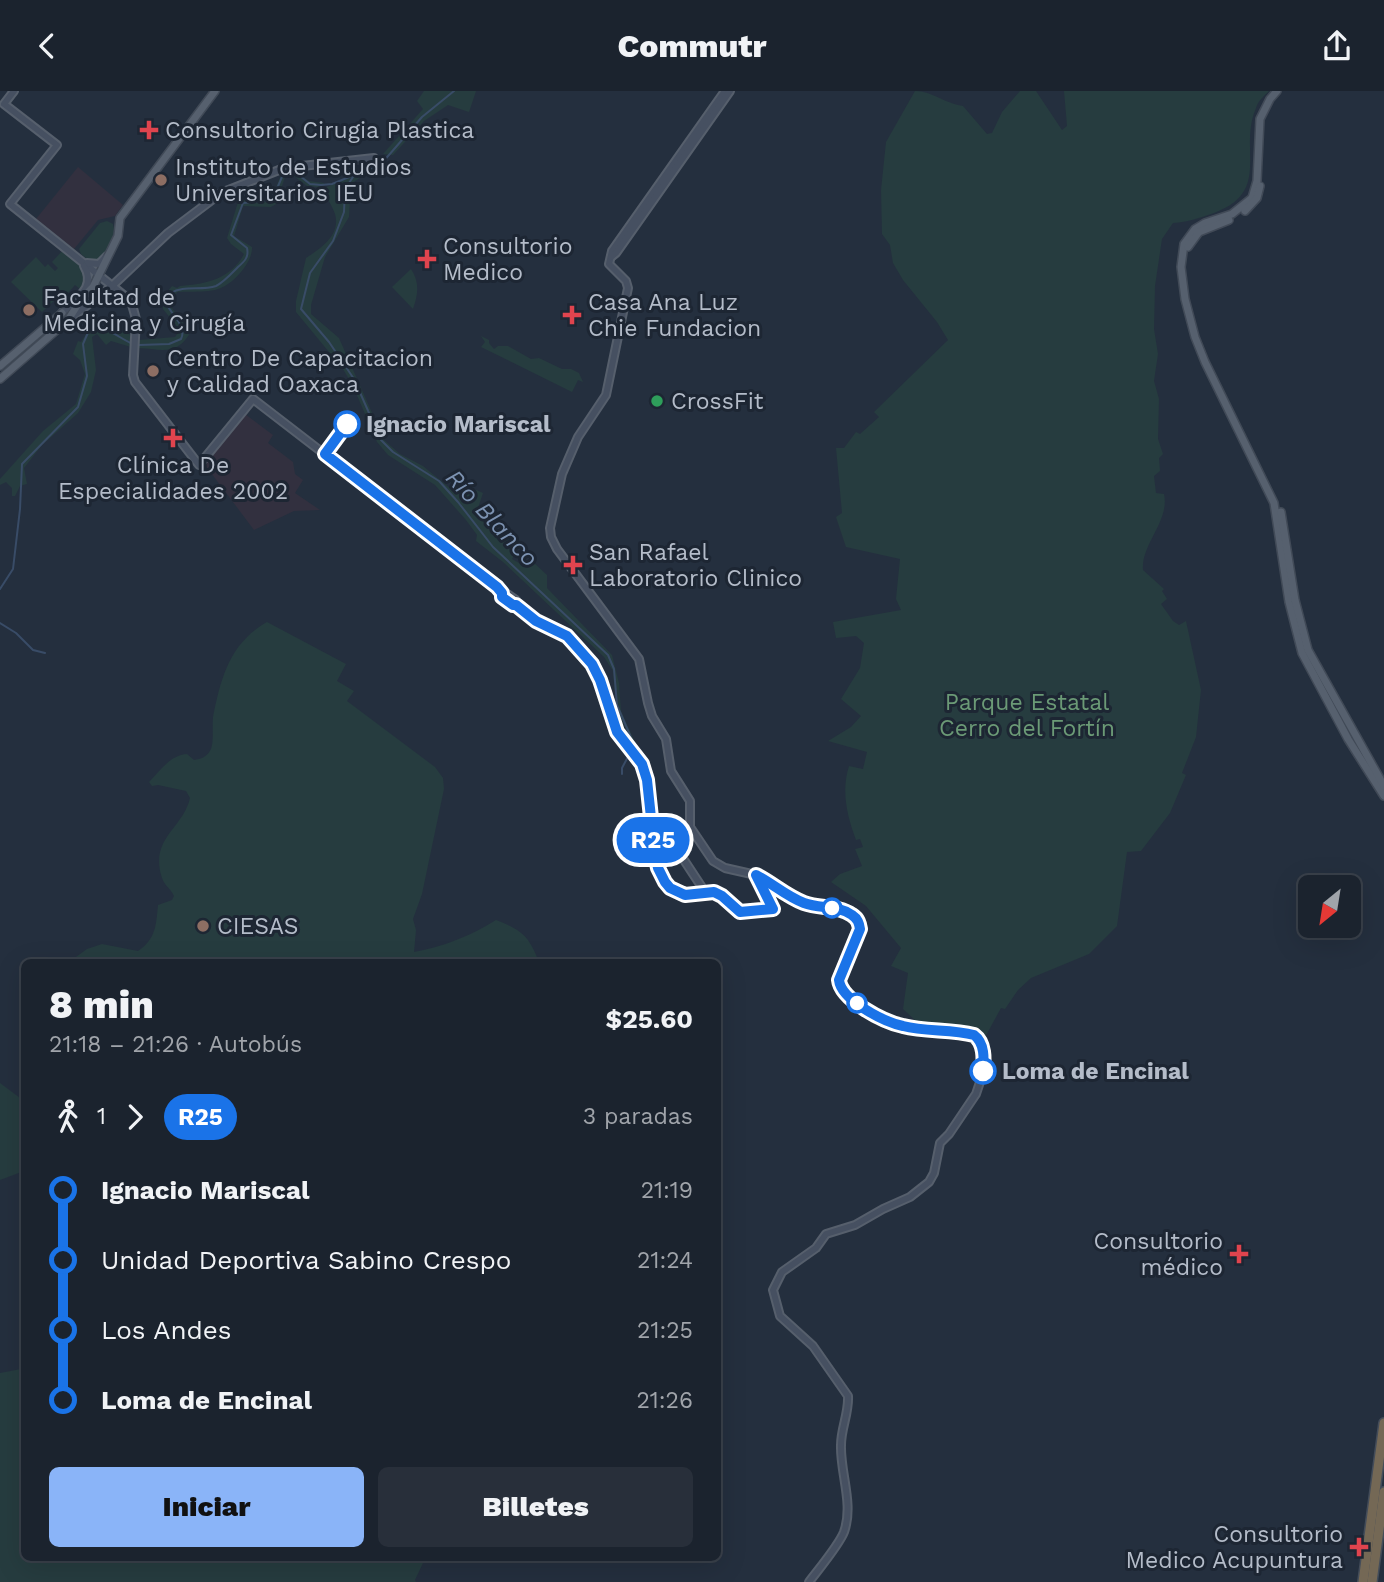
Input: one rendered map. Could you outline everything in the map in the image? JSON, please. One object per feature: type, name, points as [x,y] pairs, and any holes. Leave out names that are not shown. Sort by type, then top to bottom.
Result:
[{"type":"highway","points":[[1363,1582],[1384,1423]]},
{"type":"highway","points":[[1372,1582],[1384,1492]]},
{"type":"main road","points":[[14,91],[4,104],[57,145],[10,204],[131,301],[135,311],[135,382],[199,465],[253,398],[497,587],[502,597],[536,621],[567,636],[592,664],[604,688],[617,732],[642,764],[647,780],[658,868],[670,888],[685,895],[705,892],[682,857],[685,836],[690,827],[690,801],[674,778],[666,739],[652,716],[648,703],[639,659],[556,549],[551,537],[555,503],[567,461],[578,437],[607,391],[628,288],[627,282],[610,265],[610,259],[728,91]]},
{"type":"main road","points":[[68,320],[100,275],[118,236],[120,218],[215,91]]},
{"type":"main road","points":[[1277,91],[1260,119],[1257,181],[1252,198],[1232,214],[1195,229],[1184,244],[1181,267],[1185,299],[1205,362],[1274,503],[1289,602],[1302,653],[1348,739],[1384,796]]},
{"type":"main road","points":[[1283,91],[1273,101],[1265,118],[1262,176],[1257,198],[1242,213],[1205,229],[1194,237],[1185,261],[1188,287],[1204,349],[1278,502],[1295,600],[1308,650],[1384,786]]},
{"type":"main road","points":[[0,379],[113,285],[168,233],[221,193],[284,168],[374,158]]},
{"type":"main road","points":[[82,261],[97,265],[110,253]]},
{"type":"main road","points":[[0,366],[61,313],[89,284],[89,274],[82,261]]},
{"type":"main road","points":[[61,313],[113,285]]},
{"type":"main road","points":[[690,827],[719,866],[756,875],[802,902],[818,907],[842,909],[856,919],[860,929],[839,980],[843,992],[855,1002],[904,1026],[974,1035],[983,1050],[983,1069],[976,1094],[940,1143],[934,1173],[929,1182],[910,1197],[855,1224],[826,1234],[816,1248],[782,1272],[773,1290],[780,1316],[813,1346],[848,1396],[841,1447],[846,1521],[841,1537],[809,1582]]},
{"type":"shaded area","points":[[78,167],[123,205],[115,216],[98,220],[74,249],[36,219]]},
{"type":"shaded area","points":[[245,414],[273,435],[268,443],[293,462],[295,474],[303,480],[295,493],[320,510],[294,511],[254,530],[205,465]]},
{"type":"green space","points":[[424,91],[476,91],[469,112],[448,105],[424,121],[393,155],[383,154],[423,109],[417,101]]},
{"type":"green space","name":"Parque Estatal Cerro del Fortín","points":[[915,91],[963,106],[987,134],[992,133],[1002,112],[1020,91],[1036,91],[1062,130],[1067,126],[1064,91],[1269,91],[1258,103],[1251,123],[1250,168],[1242,193],[1232,204],[1214,213],[1173,223],[1162,239],[1155,286],[1154,329],[1158,354],[1154,381],[1159,399],[1158,439],[1163,454],[1159,458],[1160,471],[1154,476],[1156,493],[1164,494],[1165,504],[1146,551],[1143,570],[1164,589],[1162,591],[1167,599],[1161,604],[1173,621],[1179,625],[1186,621],[1201,690],[1196,737],[1182,773],[1186,775],[1170,813],[1141,851],[1127,852],[1117,926],[1089,954],[1031,978],[1018,990],[1005,1009],[1001,1008],[983,1041],[974,1033],[918,1023],[903,1009],[908,973],[891,966],[901,948],[866,906],[831,882],[840,874],[862,866],[855,849],[863,847],[860,839],[856,840],[850,822],[845,785],[849,766],[863,769],[867,752],[828,741],[851,727],[861,716],[841,699],[860,668],[864,643],[856,636],[836,638],[833,622],[901,610],[896,599],[900,559],[846,547],[836,517],[842,513],[836,448],[844,448],[856,432],[860,434],[879,417],[874,412],[948,340],[903,280],[893,263],[890,245],[882,234],[881,190],[886,142]]},
{"type":"green space","points":[[372,164],[374,168],[351,184],[349,217],[325,257],[311,305],[311,314],[339,338],[384,440],[400,454],[423,466],[452,490],[472,488],[483,493],[477,511],[497,529],[520,543],[512,559],[528,568],[533,562],[547,575],[547,588],[612,655],[619,683],[621,711],[635,742],[633,750],[616,707],[613,671],[604,657],[503,562],[476,541],[477,535],[435,485],[388,455],[377,442],[343,369],[296,312],[306,258],[328,240],[335,228],[335,214],[324,188],[349,178]]},
{"type":"green space","points":[[292,169],[309,181],[324,183],[323,188],[307,186],[290,173],[285,177],[276,204],[271,207],[243,206],[234,236],[252,247],[241,272],[230,283],[218,289],[177,292],[171,307],[187,327],[189,335],[184,342],[167,350],[138,348],[139,340],[175,337],[180,330],[163,309],[163,297],[172,286],[177,288],[208,282],[232,269],[244,254],[227,238],[238,202],[254,197],[271,198],[280,177]]},
{"type":"green space","points":[[107,221],[113,224],[112,239],[99,262],[92,263],[79,249],[100,223]]},
{"type":"green space","points":[[63,250],[86,272],[85,284],[80,289],[75,285],[68,293],[71,297],[66,301],[60,295],[42,312],[11,282],[36,257],[45,267],[48,264],[55,271],[58,268],[52,262]]},
{"type":"green space","points":[[411,269],[417,289],[413,309],[392,287]]},
{"type":"green space","points":[[91,326],[132,335],[131,347],[111,341],[106,345],[97,334],[92,337],[96,370],[91,392],[78,413],[42,445],[24,468],[27,484],[20,486],[15,496],[12,496],[12,488],[6,482],[0,485],[0,479],[43,431],[76,404],[85,374],[80,360],[73,354],[78,341],[81,342]]},
{"type":"green space","points":[[481,336],[489,340],[494,349],[508,346],[531,359],[539,358],[562,369],[571,369],[579,373],[583,382],[578,380],[572,392],[481,347],[485,342]]},
{"type":"green space","points":[[267,622],[346,664],[337,681],[354,691],[347,701],[435,767],[443,778],[444,789],[422,894],[413,919],[416,930],[414,952],[457,940],[496,920],[524,935],[538,959],[73,959],[87,949],[102,944],[138,951],[152,936],[158,905],[172,900],[174,896],[162,878],[160,853],[163,843],[181,818],[190,798],[186,791],[152,786],[149,782],[175,757],[187,754],[194,760],[209,752],[213,717],[224,675],[236,651],[254,630]]},
{"type":"green space","points":[[0,1083],[21,1099],[21,1172],[0,1180]]},
{"type":"green space","points":[[21,1369],[21,1561],[423,1561],[416,1582],[0,1582],[0,1373]]},
{"type":"waterway","points":[[139,345],[169,344],[181,339],[181,326],[167,305],[171,293],[181,289],[216,286],[244,261],[247,248],[231,235],[243,203],[272,200],[282,177],[288,172],[295,172],[310,184],[332,184],[382,163],[422,117],[454,91]]},
{"type":"waterway","name":"Río Blanco","points":[[353,177],[345,189],[344,212],[333,241],[310,273],[301,309],[329,342],[354,379],[381,440],[393,452],[439,481],[493,547],[608,655],[614,669],[617,705],[633,742],[631,748]]},
{"type":"waterway","points":[[0,589],[13,569],[22,464],[78,407],[87,376],[83,344],[90,328],[107,330],[133,344]]},
{"type":"waterway","points":[[0,623],[16,633],[33,650],[45,653]]},
{"type":"waterway","name":"Río Blanco","points":[[622,774],[622,768],[630,753]]},
{"type":"bus line","name":"R25","points":[[347,424],[325,454],[497,587],[502,597],[536,621],[567,636],[592,664],[604,688],[617,732],[642,764],[647,780],[655,855],[658,868],[670,888],[685,895],[714,892],[740,912],[773,909],[756,875],[802,902],[818,907],[842,909],[852,915],[860,926],[839,980],[843,992],[855,1002],[896,1024],[974,1035],[983,1050],[983,1071]]},
{"type":"place","name":"Consultorio Cirugia Plastica","points":[[149,130]]},
{"type":"place","name":"Instituto de Estudios Universitarios IEU","points":[[161,180]]},
{"type":"place","name":"Consultorio Medico","points":[[427,259]]},
{"type":"place","name":"Facultad de Medicina y Cirugía","points":[[29,310]]},
{"type":"place","name":"Casa Ana Luz Chie Fundacion","points":[[572,315]]},
{"type":"place","name":"Centro De Capacitacion y Calidad Oaxaca","points":[[153,371]]},
{"type":"place","name":"CrossFit","points":[[657,401]]},
{"type":"place","name":"Ignacio Mariscal","points":[[347,424]]},
{"type":"place","name":"Clínica De Especialidades 2002","points":[[173,438]]},
{"type":"place","name":"San Rafael Laboratorio Clinico","points":[[573,565]]},
{"type":"place","name":"CIESAS","points":[[203,926]]},
{"type":"place","name":"Loma de Encinal","points":[[983,1071]]},
{"type":"place","name":"Consultorio médico","points":[[1239,1254]]},
{"type":"place","name":"Consultorio Medico Acupuntura","points":[[1359,1547]]}]
